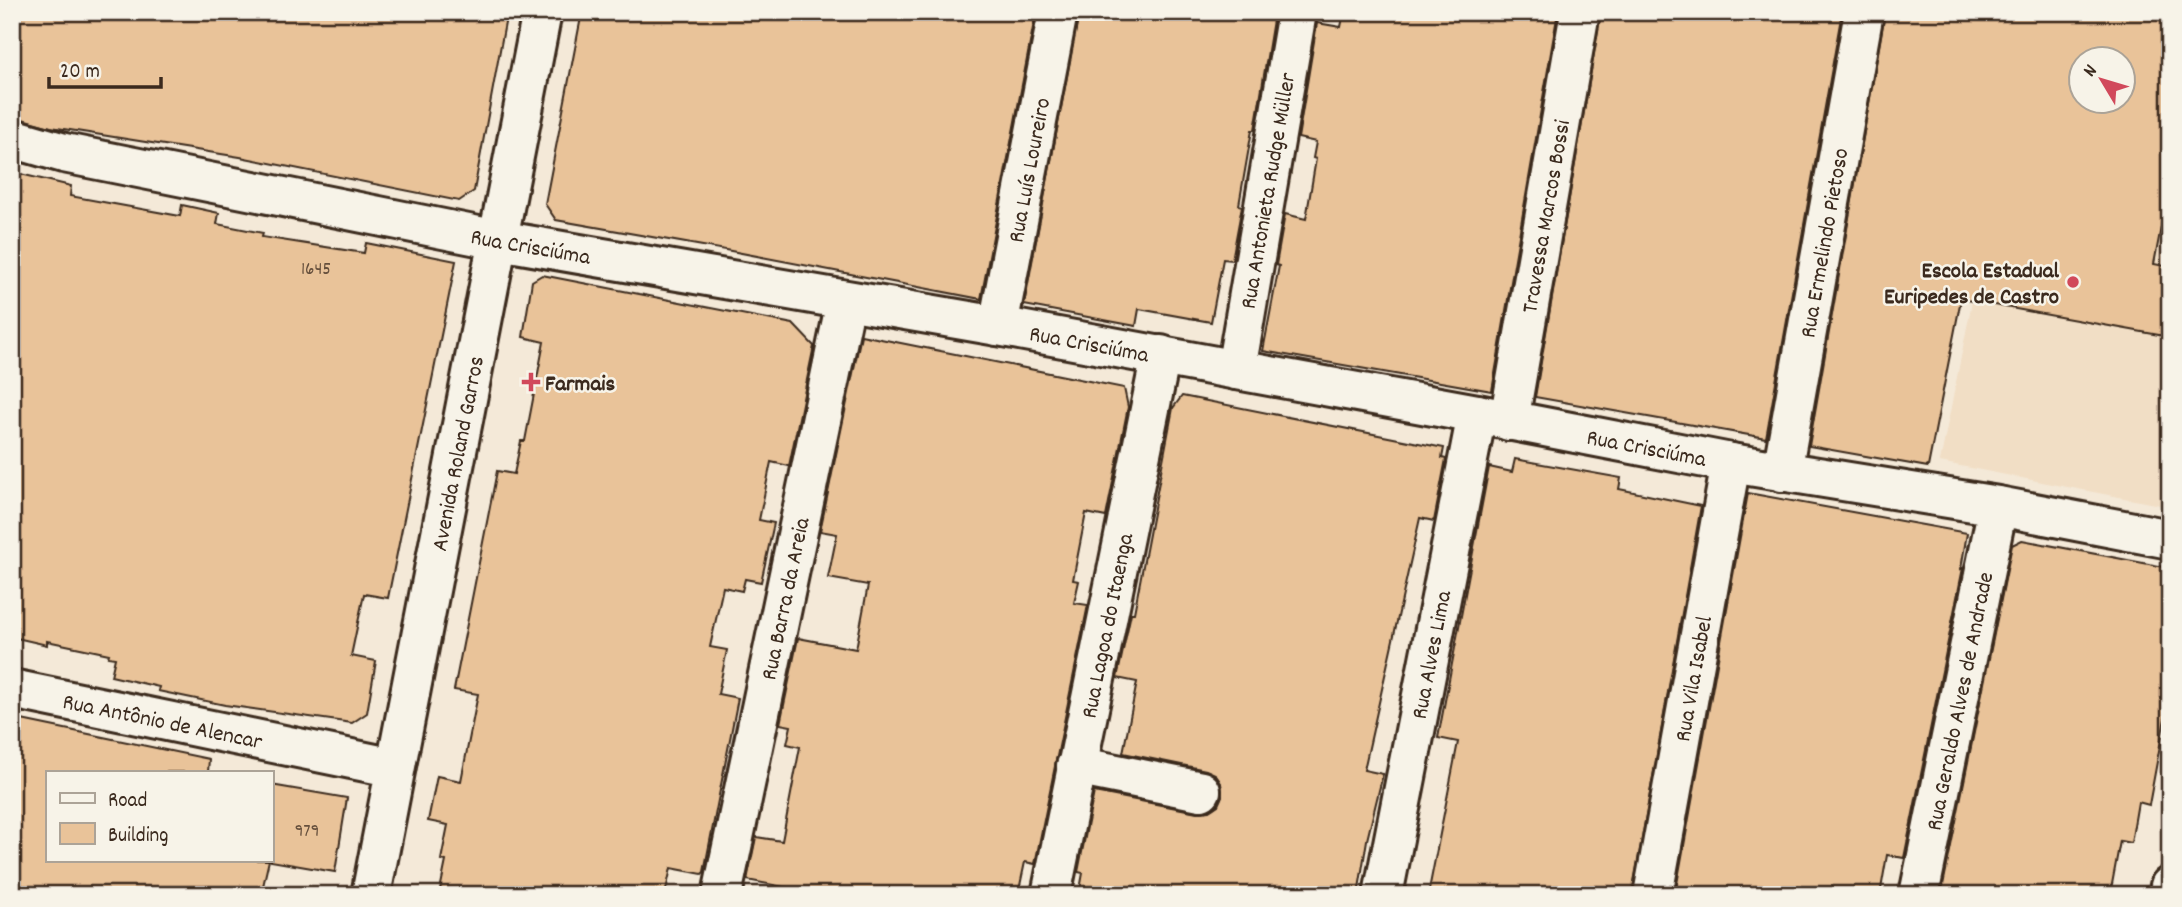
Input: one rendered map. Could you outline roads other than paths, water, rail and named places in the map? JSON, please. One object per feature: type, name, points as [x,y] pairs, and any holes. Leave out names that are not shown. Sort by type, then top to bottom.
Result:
[{"type":"street","name":"Avenida Roland Garros","points":[[371,895],[541,12]]},
{"type":"street","name":"Rua Luís Loureiro","points":[[998,326],[1058,12]]},
{"type":"street","name":"Rua Antonieta Rudge Müller","points":[[1236,370],[1297,12]]},
{"type":"street","name":"Travessa Marcos Bossi","points":[[1493,417],[1580,12]]},
{"type":"street","name":"Rua Ermelindo Pietoso","points":[[1782,472],[1864,12]]},
{"type":"street","name":"Rua Crisciúma","points":[[12,138],[64,153],[498,240],[1161,355],[1731,463],[1998,506],[2170,539]]},
{"type":"street","name":"Rua Barra da Areia","points":[[722,895],[846,301]]},
{"type":"street","name":"Rua Lagoa do Itaenga","points":[[1051,895],[1161,355]]},
{"type":"street","name":"Rua Alves Lima","points":[[1383,895],[1493,417]]},
{"type":"street","name":"Rua Vila Isabel","points":[[1653,895],[1731,463]]},
{"type":"street","name":"Rua Geraldo Alves de Andrade","points":[[1919,895],[1998,506]]},
{"type":"street","name":"Rua Antônio de Alencar","points":[[12,689],[396,768]]},
{"type":"street","points":[[1076,766],[1201,791]]},
{"type":"street","points":[[2168,895],[2170,887]]},
{"type":"place","name":"Escola Estadual Euripedes de Castro","points":[[2073,282]]},
{"type":"place","name":"Farmais","points":[[531,382]]}]
